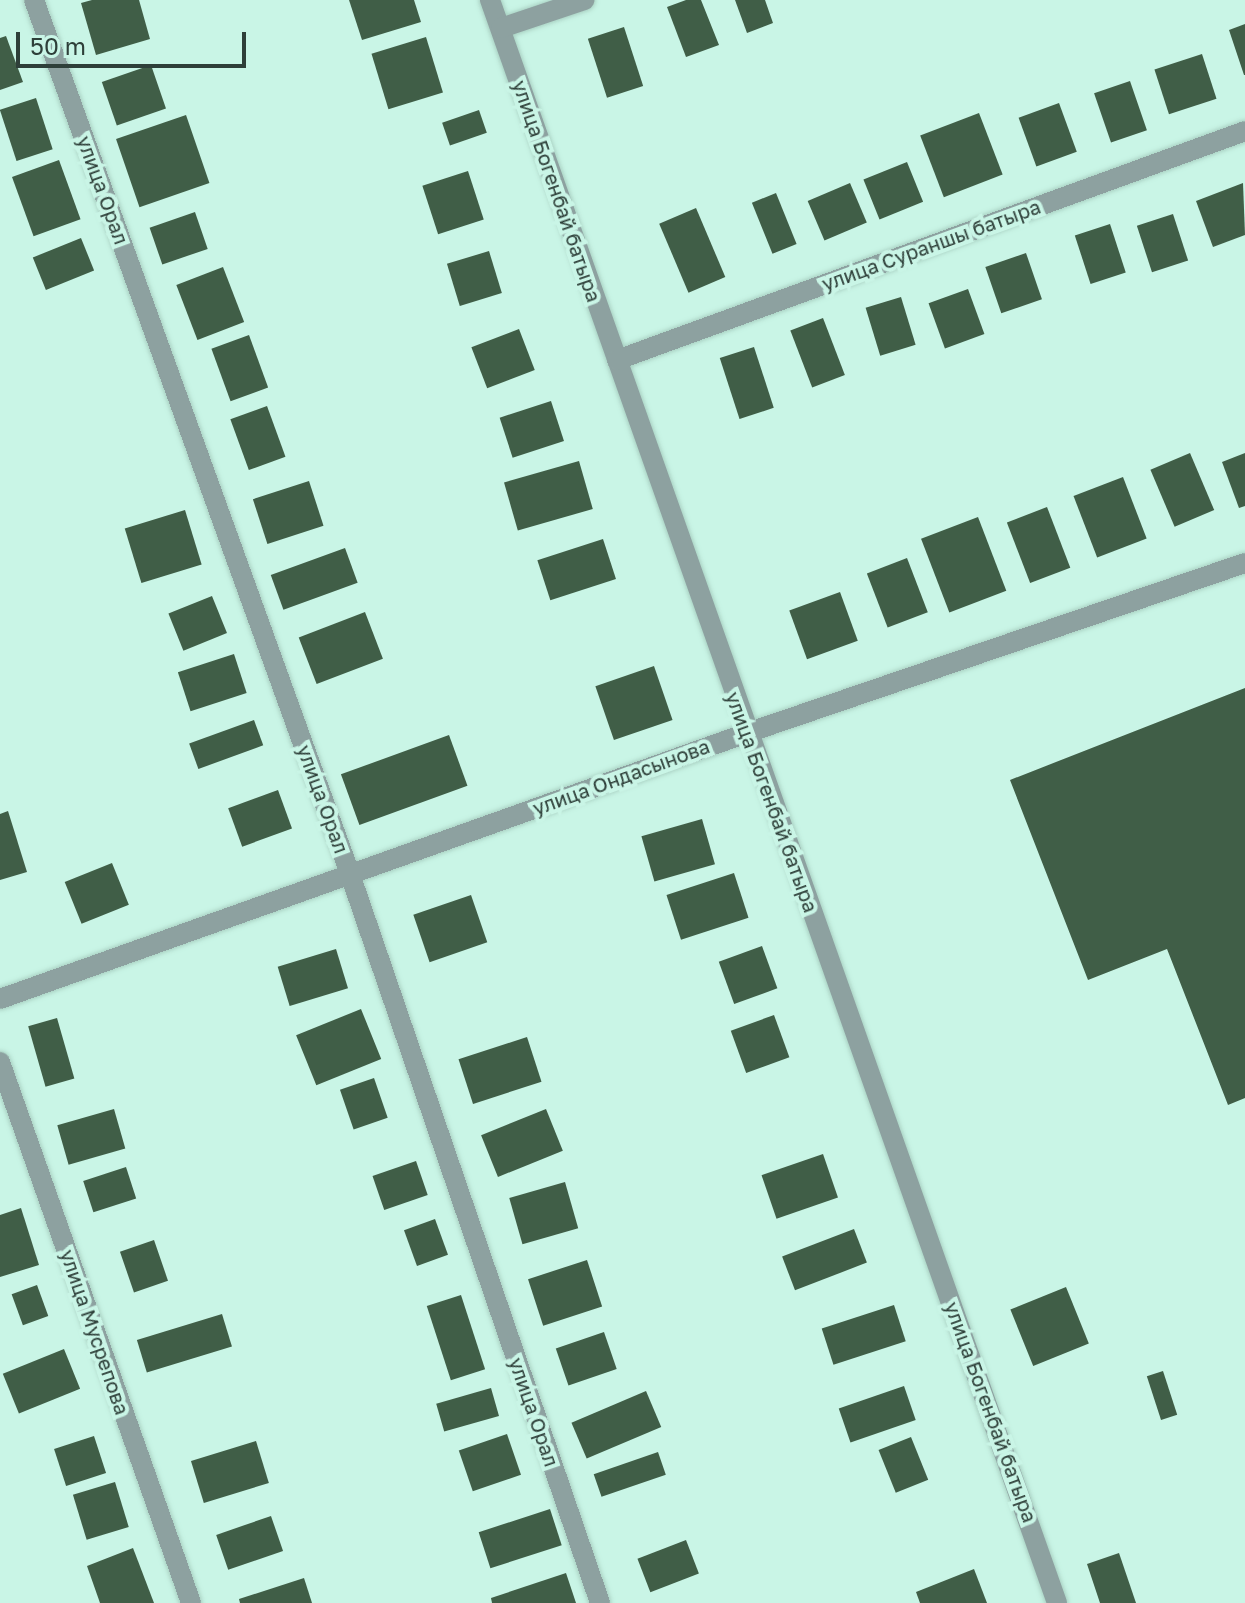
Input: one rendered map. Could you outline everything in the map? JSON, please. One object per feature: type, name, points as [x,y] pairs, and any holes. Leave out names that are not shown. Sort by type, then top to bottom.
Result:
[{"type":"street","name":"улица Орал","points":[[34,0],[350,874],[600,1603]]},
{"type":"street","name":"улица Богенбай батыра","points":[[490,0],[1057,1603]]},
{"type":"street","points":[[501,28],[584,0]]},
{"type":"street","name":"улица Сураншы батыра","points":[[617,360],[1245,131]]},
{"type":"street","name":"улица Ондасынова","points":[[0,999],[747,733],[1245,563]]},
{"type":"street","name":"улица Мусрепова","points":[[0,1062],[191,1603]]},
{"type":"building","points":[[92,0],[139,0],[150,39],[96,55],[81,3]]},
{"type":"building","points":[[349,0],[414,0],[421,22],[362,40]]},
{"type":"building","points":[[686,0],[701,0],[719,45],[686,57],[667,7]]},
{"type":"building","points":[[735,0],[765,0],[773,23],[747,33]]},
{"type":"building","points":[[1245,24],[1245,75],[1244,75],[1229,30]]},
{"type":"building","points":[[624,27],[643,86],[607,98],[588,39]]},
{"type":"building","points":[[6,36],[23,82],[0,90],[0,38]]},
{"type":"building","points":[[426,37],[443,92],[388,109],[371,54]]},
{"type":"building","points":[[1202,54],[1217,99],[1169,114],[1154,69]]},
{"type":"building","points":[[151,65],[166,108],[117,125],[102,82]]},
{"type":"building","points":[[1130,81],[1147,130],[1111,143],[1094,93]]},
{"type":"building","points":[[36,98],[53,149],[17,161],[0,110]]},
{"type":"building","points":[[1059,103],[1077,152],[1036,167],[1019,118]]},
{"type":"building","points":[[479,110],[487,133],[450,145],[442,123]]},
{"type":"building","points":[[979,113],[1003,175],[944,197],[920,136]]},
{"type":"building","points":[[186,115],[209,183],[139,207],[116,139]]},
{"type":"building","points":[[59,160],[81,219],[34,236],[12,177]]},
{"type":"building","points":[[907,162],[923,202],[880,219],[863,180]]},
{"type":"building","points":[[468,171],[484,220],[438,234],[422,186]]},
{"type":"building","points":[[850,183],[867,223],[824,241],[808,201]]},
{"type":"building","points":[[1243,183],[1245,235],[1213,247],[1196,201]]},
{"type":"building","points":[[776,193],[797,244],[772,254],[752,203]]},
{"type":"building","points":[[696,208],[725,277],[688,293],[659,224]]},
{"type":"building","points":[[195,212],[208,249],[162,265],[150,228]]},
{"type":"building","points":[[1173,214],[1188,261],[1152,272],[1137,226]]},
{"type":"building","points":[[1110,224],[1126,273],[1091,284],[1075,235]]},
{"type":"building","points":[[81,238],[94,270],[46,290],[33,257]]},
{"type":"building","points":[[489,251],[502,293],[460,306],[447,264]]},
{"type":"building","points":[[1026,253],[1042,299],[1001,313],[985,267]]},
{"type":"building","points":[[223,267],[244,322],[197,340],[176,285]]},
{"type":"building","points":[[968,289],[984,334],[945,348],[929,303]]},
{"type":"building","points":[[901,297],[916,345],[880,356],[866,308]]},
{"type":"building","points":[[823,318],[845,375],[812,387],[790,331]]},
{"type":"building","points":[[519,329],[535,370],[487,388],[471,347]]},
{"type":"building","points":[[249,335],[268,388],[231,401],[211,349]]},
{"type":"building","points":[[754,347],[774,408],[740,419],[720,358]]},
{"type":"building","points":[[551,401],[564,441],[513,458],[500,418]]},
{"type":"building","points":[[267,406],[285,457],[249,470],[230,419]]},
{"type":"building","points":[[1190,453],[1214,510],[1175,527],[1150,470]]},
{"type":"building","points":[[1245,453],[1245,506],[1239,508],[1222,462]]},
{"type":"building","points":[[579,461],[593,509],[518,531],[504,482]]},
{"type":"building","points":[[1123,477],[1147,539],[1097,558],[1074,496]]},
{"type":"building","points":[[309,481],[324,526],[267,544],[253,499]]},
{"type":"building","points":[[1047,507],[1070,568],[1030,583],[1007,522]]},
{"type":"building","points":[[185,510],[202,565],[141,583],[125,528]]},
{"type":"building","points":[[978,517],[1006,591],[949,613],[921,539]]},
{"type":"building","points":[[603,539],[616,579],[550,600],[537,560]]},
{"type":"building","points":[[345,548],[358,583],[283,610],[271,575]]},
{"type":"building","points":[[907,558],[928,612],[888,628],[867,573]]},
{"type":"building","points":[[840,592],[858,641],[807,659],[789,610]]},
{"type":"building","points":[[212,596],[227,633],[183,651],[168,614]]},
{"type":"building","points":[[365,612],[383,659],[317,684],[299,637]]},
{"type":"building","points":[[234,654],[247,693],[191,711],[178,672]]},
{"type":"building","points":[[654,666],[673,720],[614,740],[595,686]]},
{"type":"building","points":[[1245,688],[1245,1098],[1228,1105],[1167,949],[1088,980],[1010,780]]},
{"type":"building","points":[[254,720],[263,745],[198,769],[189,744]]},
{"type":"building","points":[[449,735],[467,786],[359,825],[341,774]]},
{"type":"building","points":[[278,790],[292,829],[242,847],[228,808]]},
{"type":"building","points":[[8,811],[27,872],[0,880],[0,814]]},
{"type":"building","points":[[702,819],[715,864],[654,882],[641,836]]},
{"type":"building","points":[[112,863],[129,905],[82,924],[65,882]]},
{"type":"building","points":[[734,873],[749,918],[681,940],[666,895]]},
{"type":"building","points":[[471,895],[487,942],[430,962],[413,915]]},
{"type":"building","points":[[762,946],[777,988],[734,1004],[719,962]]},
{"type":"building","points":[[336,949],[348,988],[290,1006],[278,967]]},
{"type":"building","points":[[361,1009],[381,1059],[316,1085],[296,1035]]},
{"type":"building","points":[[774,1015],[789,1057],[746,1073],[731,1031]]},
{"type":"building","points":[[57,1018],[74,1079],[46,1087],[28,1026]]},
{"type":"building","points":[[527,1037],[542,1082],[473,1104],[459,1059]]},
{"type":"building","points":[[374,1078],[388,1118],[354,1129],[340,1090]]},
{"type":"building","points":[[114,1109],[125,1148],[69,1165],[57,1125]]},
{"type":"building","points":[[546,1109],[563,1151],[498,1177],[481,1135]]},
{"type":"building","points":[[823,1154],[838,1197],[777,1219],[762,1175]]},
{"type":"building","points":[[416,1161],[428,1195],[384,1210],[373,1176]]},
{"type":"building","points":[[126,1167],[136,1198],[93,1212],[83,1181]]},
{"type":"building","points":[[565,1182],[578,1228],[522,1244],[509,1198]]},
{"type":"building","points":[[21,1208],[39,1265],[0,1277],[0,1215]]},
{"type":"building","points":[[435,1219],[448,1255],[417,1266],[404,1230]]},
{"type":"building","points":[[854,1229],[867,1263],[795,1290],[782,1257]]},
{"type":"building","points":[[154,1240],[168,1281],[134,1292],[120,1252]]},
{"type":"building","points":[[587,1260],[602,1307],[543,1326],[528,1279]]},
{"type":"building","points":[[37,1285],[48,1316],[23,1325],[12,1294]]},
{"type":"building","points":[[1066,1287],[1089,1344],[1033,1366],[1010,1309]]},
{"type":"building","points":[[461,1295],[485,1369],[451,1380],[427,1306]]},
{"type":"building","points":[[894,1305],[906,1341],[833,1365],[822,1328]]},
{"type":"building","points":[[222,1314],[232,1347],[147,1373],[137,1340]]},
{"type":"building","points":[[604,1332],[617,1369],[568,1385],[556,1349]]},
{"type":"building","points":[[64,1349],[80,1389],[19,1414],[3,1374]]},
{"type":"building","points":[[1163,1371],[1177,1415],[1161,1420],[1147,1376]]},
{"type":"building","points":[[904,1386],[916,1420],[850,1443],[839,1408]]},
{"type":"building","points":[[491,1388],[499,1416],[444,1432],[436,1404]]},
{"type":"building","points":[[646,1391],[661,1427],[587,1459],[571,1423]]},
{"type":"building","points":[[507,1434],[521,1475],[473,1491],[459,1451]]},
{"type":"building","points":[[94,1436],[106,1473],[66,1486],[54,1449]]},
{"type":"building","points":[[911,1437],[928,1480],[896,1493],[879,1450]]},
{"type":"building","points":[[256,1441],[269,1483],[204,1503],[191,1461]]},
{"type":"building","points":[[658,1452],[666,1475],[602,1497],[594,1474]]},
{"type":"building","points":[[115,1482],[129,1527],[87,1540],[73,1495]]},
{"type":"building","points":[[550,1509],[562,1545],[490,1568],[479,1532]]},
{"type":"building","points":[[271,1516],[283,1551],[228,1570],[216,1535]]},
{"type":"building","points":[[686,1540],[699,1574],[650,1592],[637,1559]]},
{"type":"building","points":[[133,1548],[154,1603],[100,1603],[87,1566]]},
{"type":"building","points":[[1119,1553],[1136,1603],[1100,1603],[1087,1564]]},
{"type":"building","points":[[974,1569],[987,1603],[920,1603],[916,1592]]},
{"type":"building","points":[[566,1573],[576,1603],[492,1603],[491,1598]]},
{"type":"building","points":[[304,1578],[312,1603],[240,1603],[239,1599]]}]
